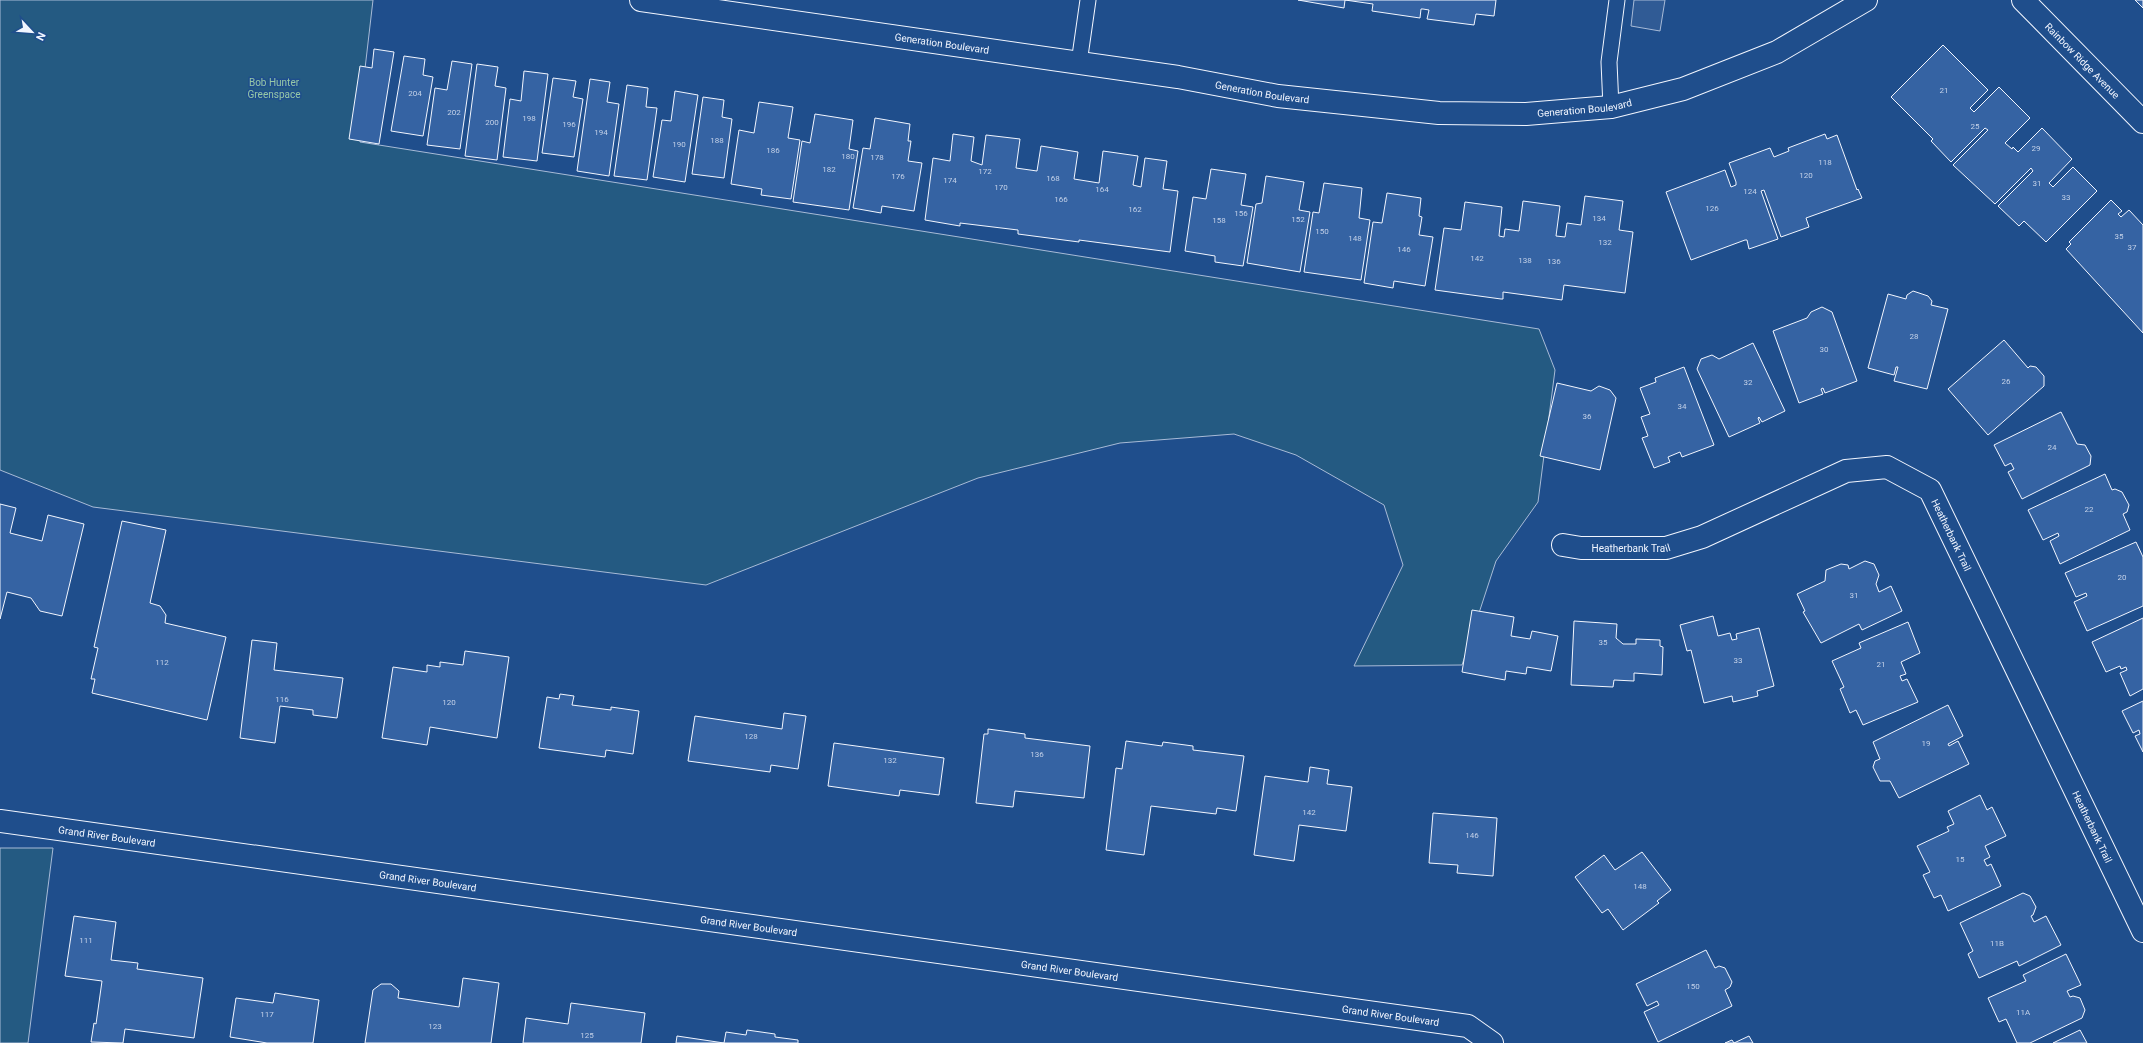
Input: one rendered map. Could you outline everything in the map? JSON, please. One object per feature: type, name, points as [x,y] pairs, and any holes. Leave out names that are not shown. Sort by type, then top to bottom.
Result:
[{"type":"street","name":"Generation Boulevard","points":[[641,0],[1178,77],[1278,96],[1439,113],[1526,114],[1611,107],[1683,89],[1777,52],[1866,0]]},
{"type":"street","name":"Rainbow Ridge Avenue","points":[[2023,0],[2143,122]]},
{"type":"street","name":"Heatherbank Trail","points":[[1563,545],[1581,548],[1666,548],[1702,537],[1846,471],[1887,467],[1930,490],[2143,931]]},
{"type":"street","name":"Grand River Boulevard","points":[[0,821],[1468,1026],[1492,1043]]},
{"type":"lane","points":[[1079,63],[1088,0]]},
{"type":"lane","points":[[1611,107],[1609,62],[1617,0]]},
{"type":"green space","name":"Bob Hunter Greenspace","points":[[0,0],[373,0],[361,103],[360,142],[1539,329],[1555,370],[1538,502],[1496,561],[1462,665],[1354,666],[1403,565],[1384,505],[1296,455],[1234,434],[1120,443],[978,478],[706,585],[93,507],[0,470]]},
{"type":"green space","points":[[0,848],[53,848],[28,1043],[0,1043]]},
{"type":"shaded area","points":[[1634,0],[1665,0],[1660,31],[1631,26]]},
{"type":"building","points":[[1298,0],[1345,0],[1344,8]]},
{"type":"building","points":[[1345,0],[1496,0],[1494,16],[1476,14],[1474,25],[1427,19],[1429,10],[1421,9],[1420,18],[1372,11],[1373,4]]},
{"type":"building","points":[[2135,0],[2143,0],[2143,8]]},
{"type":"building","points":[[1943,45],[1988,90],[1970,108],[1974,112],[1999,87],[2030,118],[2005,143],[2012,149],[2013,147],[2018,152],[2042,128],[2072,159],[2049,183],[2053,187],[2073,167],[2097,191],[2046,242],[2024,221],[2019,226],[1998,206],[2033,171],[2031,168],[1995,204],[1953,165],[1988,130],[1985,128],[1951,162],[1931,141],[1933,139],[1891,97]]},
{"type":"building","points":[[374,49],[394,52],[379,144],[349,139],[360,66],[372,68]]},
{"type":"building","points":[[404,56],[425,59],[423,75],[433,77],[423,136],[391,131]]},
{"type":"building","points":[[452,61],[472,64],[460,149],[427,145],[435,88],[447,90]]},
{"type":"building","points":[[477,64],[498,67],[495,86],[506,88],[497,160],[465,156]]},
{"type":"building","points":[[524,71],[548,74],[537,161],[503,157],[510,99],[521,101]]},
{"type":"building","points":[[553,78],[576,81],[573,97],[583,99],[574,157],[542,153]]},
{"type":"building","points":[[590,79],[610,82],[607,102],[619,104],[609,176],[577,171]]},
{"type":"building","points":[[627,85],[648,88],[646,107],[657,108],[647,180],[614,176]]},
{"type":"building","points":[[675,91],[698,95],[685,182],[653,177],[662,120],[671,121]]},
{"type":"building","points":[[703,97],[724,100],[722,117],[732,119],[724,178],[692,174]]},
{"type":"building","points":[[759,102],[793,107],[788,138],[800,140],[791,199],[761,195],[762,189],[731,184],[739,130],[754,133]]},
{"type":"building","points":[[815,114],[853,120],[849,149],[858,151],[849,210],[793,202],[802,141],[810,143]]},
{"type":"building","points":[[875,118],[910,124],[908,141],[911,141],[908,161],[922,163],[914,211],[882,206],[881,213],[853,208],[863,148],[870,149]]},
{"type":"building","points":[[953,134],[974,137],[971,161],[982,165],[986,135],[1020,139],[1016,168],[1037,171],[1041,146],[1078,152],[1074,179],[1099,183],[1103,151],[1138,156],[1133,185],[1141,187],[1145,158],[1167,161],[1163,189],[1178,191],[1170,252],[1079,240],[1079,242],[1018,234],[1018,230],[960,223],[960,226],[925,220],[933,158],[950,161]]},
{"type":"building","points":[[1825,134],[1827,139],[1837,135],[1857,190],[1858,189],[1862,198],[1806,218],[1809,227],[1781,237],[1764,190],[1761,191],[1778,239],[1749,249],[1747,240],[1745,240],[1691,260],[1666,192],[1725,170],[1731,187],[1736,185],[1736,182],[1729,163],[1770,148],[1774,157],[1789,151],[1788,148]]},
{"type":"building","points":[[1211,169],[1246,174],[1241,205],[1253,207],[1243,266],[1215,262],[1215,256],[1185,251],[1193,197],[1206,199]]},
{"type":"building","points":[[1266,176],[1304,182],[1299,210],[1310,212],[1300,272],[1247,263],[1256,204],[1262,203]]},
{"type":"building","points":[[1324,183],[1362,188],[1359,218],[1370,220],[1361,280],[1304,272],[1313,212],[1319,213]]},
{"type":"building","points":[[1387,193],[1421,198],[1419,216],[1422,217],[1419,235],[1433,237],[1425,286],[1394,281],[1393,288],[1364,283],[1373,222],[1382,223]]},
{"type":"building","points":[[1585,196],[1623,201],[1619,230],[1633,232],[1625,293],[1564,285],[1562,300],[1503,292],[1503,299],[1501,299],[1435,290],[1444,228],[1461,230],[1465,202],[1502,207],[1499,236],[1504,237],[1505,229],[1519,231],[1523,201],[1560,206],[1556,236],[1565,237],[1567,223],[1581,225]]},
{"type":"building","points":[[2111,200],[2122,211],[2118,214],[2121,217],[2129,210],[2143,225],[2143,333],[2066,249],[2071,244],[2069,242]]},
{"type":"building","points":[[1913,291],[1928,296],[1932,301],[1931,305],[1948,309],[1927,389],[1894,381],[1898,367],[1896,367],[1894,375],[1868,368],[1888,294],[1906,299],[1907,295]]},
{"type":"building","points":[[1822,307],[1832,312],[1857,381],[1825,393],[1823,388],[1821,389],[1823,394],[1799,403],[1773,331],[1807,318],[1811,312]]},
{"type":"building","points":[[2004,340],[2028,368],[2030,366],[2036,367],[2044,376],[2044,386],[1988,435],[1948,389]]},
{"type":"building","points":[[1753,343],[1785,411],[1762,422],[1759,417],[1760,423],[1729,437],[1697,369],[1701,359],[1712,355],[1719,359]]},
{"type":"building","points":[[1684,367],[1714,445],[1682,457],[1680,452],[1668,457],[1670,462],[1654,468],[1642,438],[1648,436],[1641,417],[1650,414],[1640,388],[1656,382],[1655,378]]},
{"type":"building","points":[[1557,383],[1591,391],[1599,386],[1610,390],[1616,398],[1600,470],[1540,456]]},
{"type":"building","points":[[2061,412],[2077,444],[2085,445],[2091,456],[2090,465],[2022,499],[2008,472],[2014,469],[2011,463],[2005,466],[1994,445]]},
{"type":"building","points":[[2105,474],[2112,490],[2115,489],[2122,492],[2129,505],[2127,512],[2123,514],[2130,530],[2060,564],[2050,541],[2059,536],[2058,533],[2043,540],[2028,510]]},
{"type":"building","points":[[0,504],[16,508],[10,533],[42,541],[48,515],[84,524],[62,616],[40,611],[31,598],[7,592],[0,619]]},
{"type":"building","points":[[122,521],[166,530],[150,603],[160,606],[166,615],[165,623],[226,637],[207,720],[92,693],[95,679],[91,679],[98,648],[94,647]]},
{"type":"building","points":[[2136,542],[2143,557],[2143,606],[2087,631],[2074,602],[2087,596],[2086,593],[2076,597],[2065,573]]},
{"type":"building","points":[[1865,561],[1874,564],[1879,575],[1876,584],[1879,592],[1891,586],[1902,611],[1862,630],[1859,624],[1821,643],[1803,612],[1805,611],[1797,594],[1825,581],[1826,570],[1841,564],[1848,565],[1849,569]]},
{"type":"building","points":[[1472,610],[1514,617],[1511,636],[1530,639],[1532,631],[1558,636],[1551,671],[1527,667],[1526,674],[1506,671],[1505,680],[1462,672]]},
{"type":"building","points":[[1713,616],[1718,636],[1730,633],[1732,640],[1737,639],[1736,634],[1759,628],[1774,686],[1757,691],[1758,696],[1733,702],[1732,696],[1704,703],[1691,650],[1687,651],[1680,625]]},
{"type":"building","points":[[2143,618],[2143,689],[2130,696],[2120,673],[2127,670],[2126,667],[2121,669],[2120,666],[2106,672],[2092,642]]},
{"type":"building","points":[[1574,621],[1617,624],[1616,638],[1623,644],[1636,644],[1636,639],[1660,640],[1660,646],[1663,647],[1662,675],[1634,673],[1634,681],[1614,680],[1613,687],[1571,685]]},
{"type":"building","points":[[1908,622],[1920,653],[1901,662],[1906,674],[1900,676],[1902,681],[1907,679],[1918,702],[1863,725],[1856,710],[1850,713],[1840,689],[1844,687],[1832,661],[1861,648],[1859,643]]},
{"type":"building","points":[[252,640],[277,643],[274,670],[343,678],[337,718],[313,715],[313,710],[280,706],[275,743],[240,738]]},
{"type":"building","points":[[465,651],[509,657],[497,738],[430,727],[427,745],[382,738],[393,667],[427,672],[427,665],[440,667],[440,662],[463,665]]},
{"type":"building","points":[[560,694],[574,696],[572,705],[611,710],[611,707],[639,711],[633,754],[606,750],[605,757],[539,748],[547,697],[559,699]]},
{"type":"building","points":[[2143,701],[2143,752],[2135,736],[2140,734],[2139,730],[2133,733],[2122,711]]},
{"type":"building","points":[[1948,705],[1963,736],[1948,744],[1949,746],[1958,741],[1969,764],[1899,798],[1890,781],[1880,781],[1873,767],[1875,761],[1880,759],[1873,742]]},
{"type":"building","points":[[784,713],[806,716],[798,769],[771,765],[770,772],[688,761],[695,716],[782,729]]},
{"type":"building","points":[[988,729],[1025,734],[1025,738],[1090,746],[1084,798],[1015,791],[1013,807],[976,803],[984,734],[988,734]]},
{"type":"building","points":[[1126,741],[1162,746],[1163,742],[1193,746],[1193,750],[1244,756],[1236,811],[1217,808],[1216,814],[1151,806],[1144,855],[1106,850],[1116,768],[1122,769]]},
{"type":"building","points":[[834,743],[944,758],[939,795],[900,790],[899,796],[828,786]]},
{"type":"building","points":[[1310,767],[1329,770],[1327,784],[1352,787],[1346,831],[1299,825],[1294,861],[1254,855],[1265,776],[1308,782]]},
{"type":"building","points":[[1980,795],[1987,810],[1992,807],[2006,836],[1985,846],[1990,857],[1984,860],[1987,866],[1991,864],[2001,886],[1948,911],[1941,895],[1934,898],[1923,875],[1930,872],[1917,846],[1949,831],[1947,827],[1954,824],[1948,811]]},
{"type":"building","points":[[1433,813],[1497,818],[1493,876],[1457,873],[1458,865],[1429,863]]},
{"type":"building","points":[[1642,852],[1671,890],[1657,901],[1659,903],[1623,930],[1608,909],[1602,913],[1575,877],[1604,855],[1615,870]]},
{"type":"building","points":[[2023,893],[2030,896],[2036,907],[2033,915],[2031,916],[2034,922],[2046,916],[2061,945],[2019,966],[2017,961],[1979,978],[1968,954],[1973,951],[1960,923]]},
{"type":"building","points":[[74,916],[116,922],[111,960],[138,963],[137,969],[203,978],[194,1038],[125,1029],[123,1043],[91,1042],[94,1023],[96,1024],[102,981],[65,976]]},
{"type":"building","points":[[1706,950],[1715,968],[1719,966],[1725,968],[1732,982],[1730,987],[1725,990],[1732,1006],[1658,1042],[1644,1012],[1659,1005],[1657,1001],[1647,1006],[1636,984]]},
{"type":"building","points":[[2066,954],[2081,985],[2067,991],[2070,997],[2073,996],[2080,998],[2085,1010],[2082,1018],[2030,1043],[2017,1043],[2006,1019],[1999,1022],[1988,998],[2026,981],[2023,975]]},
{"type":"building","points":[[463,978],[499,983],[491,1043],[365,1043],[373,990],[381,984],[391,984],[399,991],[398,998],[459,1007]]},
{"type":"building","points":[[275,993],[319,1000],[313,1043],[267,1043],[230,1037],[236,998],[273,1003]]},
{"type":"building","points":[[571,1003],[645,1013],[641,1043],[523,1043],[526,1018],[568,1024]]},
{"type":"building","points":[[747,1030],[775,1034],[775,1037],[798,1040],[798,1043],[724,1043],[726,1032],[746,1035]]},
{"type":"building","points":[[2080,1030],[2087,1043],[2053,1043]]},
{"type":"building","points":[[677,1036],[724,1043],[676,1043]]},
{"type":"building","points":[[1749,1036],[1753,1043],[1734,1043]]},
{"type":"building","points":[[1732,1040],[1734,1043],[1725,1043]]}]
